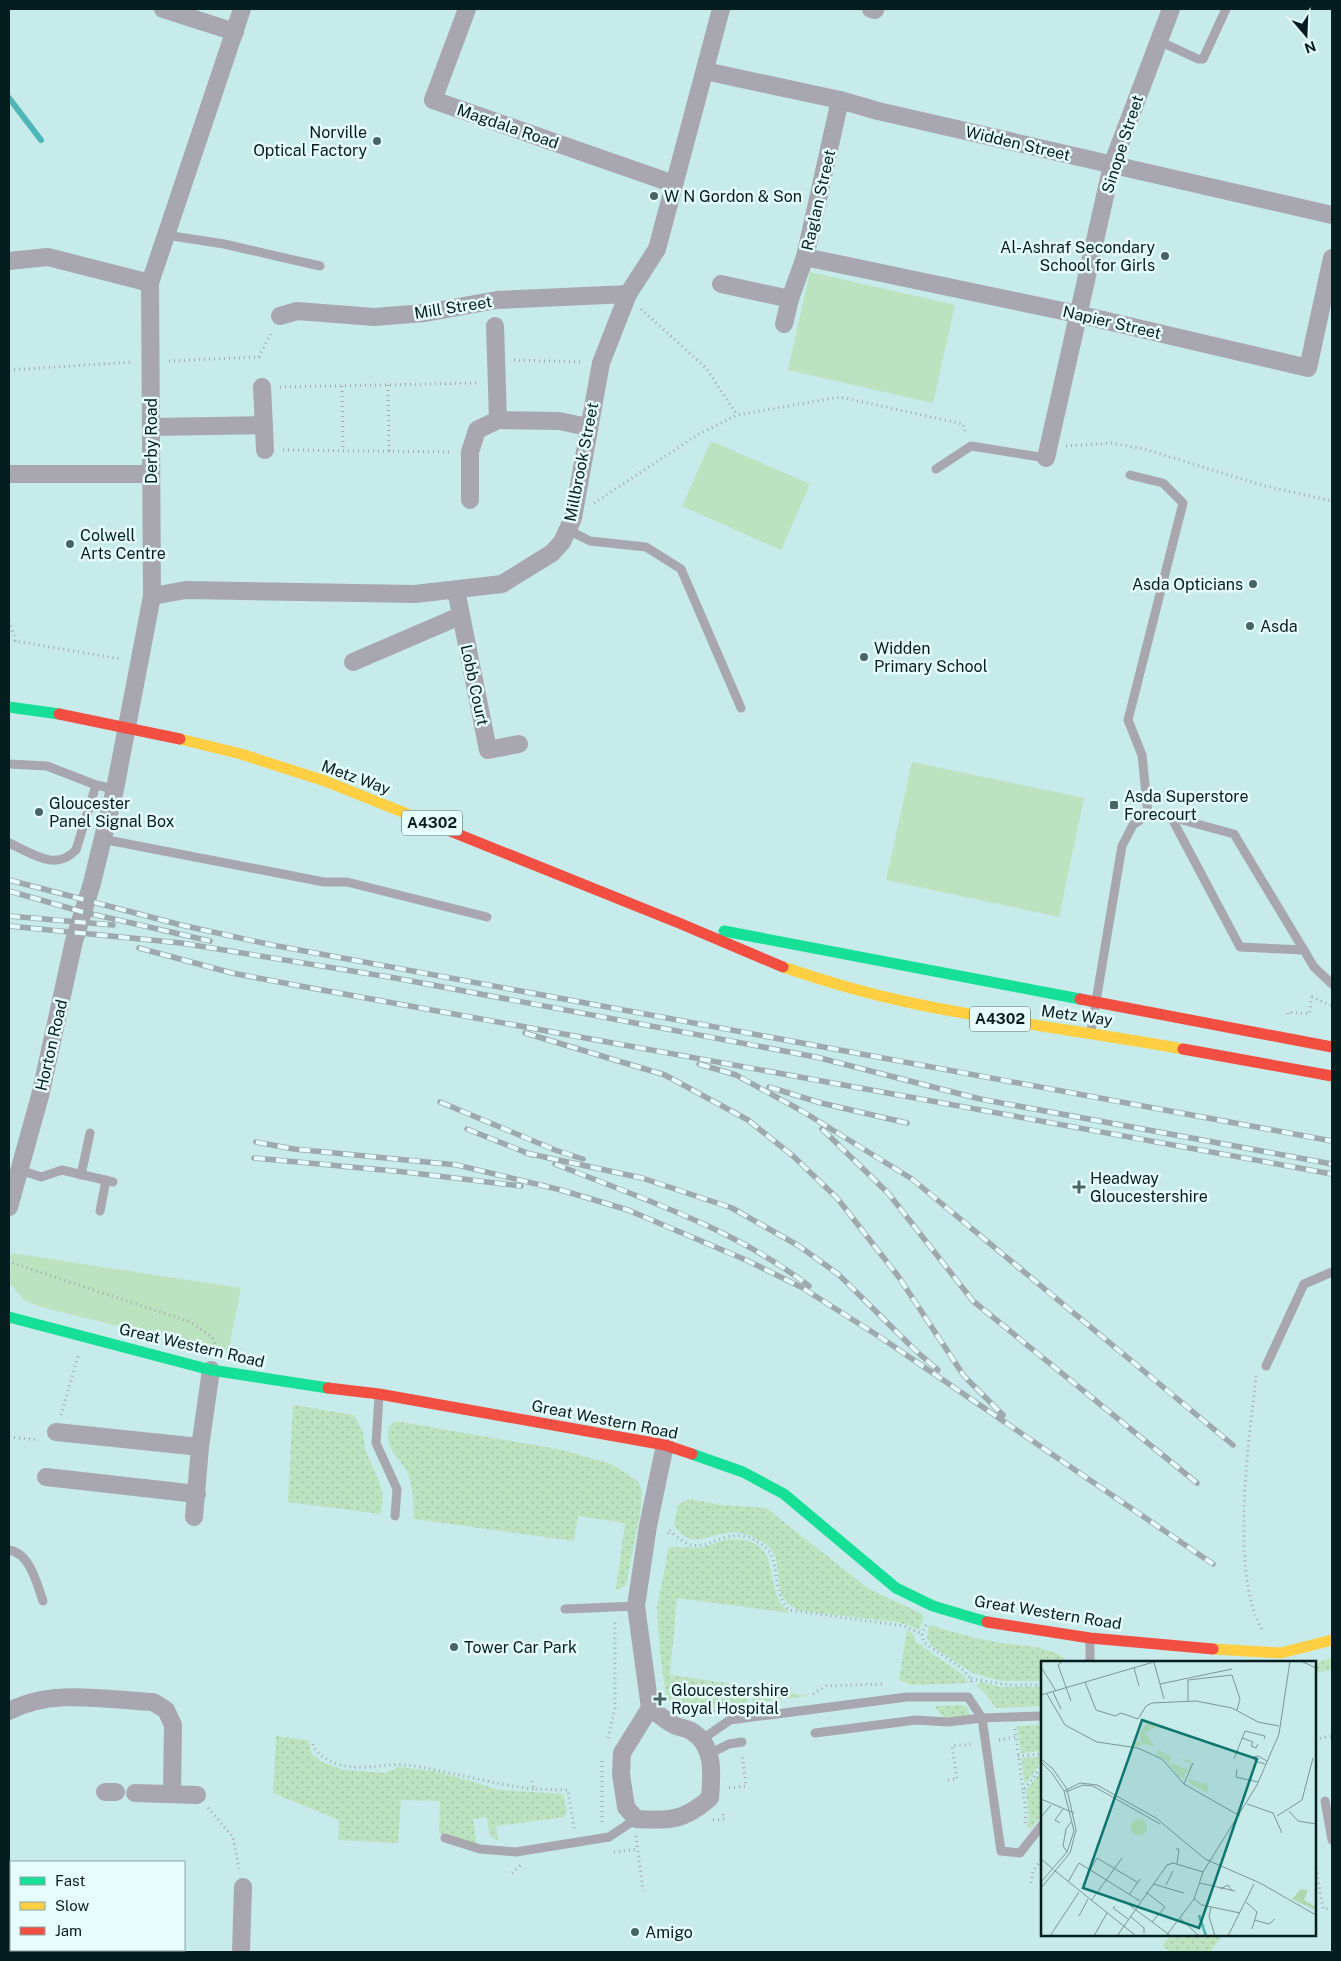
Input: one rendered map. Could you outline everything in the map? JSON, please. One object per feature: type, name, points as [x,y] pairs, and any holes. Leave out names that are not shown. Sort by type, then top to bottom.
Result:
[{"type":"main road","name":"Metz Way","points":[[9,707],[59,714],[180,739],[241,754],[325,782],[679,923],[775,965],[841,986],[916,1004],[1332,1076]]},
{"type":"main road","name":"Metz Way","points":[[679,923],[1332,1047]]},
{"type":"main road","name":"Great Western Road","points":[[9,1317],[217,1371],[294,1384],[379,1394],[665,1445],[743,1472],[784,1494],[896,1588],[933,1606],[984,1622],[1090,1638],[1276,1653],[1332,1640]]},
{"type":"street","points":[[163,9],[235,32]]},
{"type":"street","name":"Derby Road","points":[[92,883],[115,789],[152,596],[150,283],[242,9]]},
{"type":"street","name":"Magdala Road","points":[[467,9],[433,100],[674,184]]},
{"type":"street","name":"Millbrook Street","points":[[152,596],[186,590],[415,594],[456,590],[502,584],[552,553],[570,524],[600,363],[628,294],[657,250],[721,9]]},
{"type":"street","name":"Sinope Street","points":[[1047,452],[1112,165],[1171,9]]},
{"type":"street","name":"Widden Street","points":[[705,71],[840,100],[878,111],[1332,215]]},
{"type":"street","name":"Raglan Street","points":[[784,324],[790,299],[805,257],[840,100]]},
{"type":"street","points":[[9,261],[48,257],[150,283]]},
{"type":"street","name":"Napier Street","points":[[805,257],[1077,314],[1308,368],[1332,258]]},
{"type":"street","points":[[721,284],[790,299]]},
{"type":"street","name":"Mill Street","points":[[280,316],[297,311],[374,317],[425,313],[497,300],[628,294]]},
{"type":"street","points":[[495,326],[498,420]]},
{"type":"street","points":[[262,387],[265,450]]},
{"type":"street","points":[[470,500],[470,452],[477,430],[498,420],[559,421],[588,427]]},
{"type":"street","points":[[151,426],[264,425]]},
{"type":"street","points":[[9,474],[151,474]]},
{"type":"street","name":"Lobb Court","points":[[456,590],[488,750],[519,744]]},
{"type":"street","points":[[352,662],[460,616]]},
{"type":"street","name":"Horton Road","points":[[9,1207],[40,1096],[74,940],[92,883]]},
{"type":"street","points":[[194,1517],[200,1447],[217,1371]]},
{"type":"street","points":[[56,1432],[200,1447]]},
{"type":"street","points":[[650,1708],[664,1720],[690,1731],[705,1747],[712,1774],[710,1798],[681,1818],[664,1821],[636,1819],[626,1807],[621,1774],[622,1753],[650,1708],[636,1606],[648,1526],[665,1445]]},
{"type":"street","points":[[46,1476],[197,1494]]},
{"type":"street","points":[[9,1711],[26,1702],[53,1697],[153,1702],[166,1710],[173,1725],[172,1794]]},
{"type":"street","points":[[135,1793],[197,1795]]},
{"type":"street","points":[[240,1952],[243,1887]]},
{"type":"lane","points":[[1159,41],[1198,59],[1203,59],[1226,9]]},
{"type":"lane","points":[[166,235],[224,244],[320,266]]},
{"type":"lane","points":[[936,469],[971,446],[1047,452]]},
{"type":"lane","points":[[1130,475],[1163,483],[1183,503],[1128,720],[1142,755],[1148,814]]},
{"type":"lane","points":[[570,524],[590,541],[646,547],[681,569],[741,708]]},
{"type":"lane","points":[[9,764],[47,766],[96,785],[115,789]]},
{"type":"lane","points":[[9,843],[50,861],[61,861],[67,858],[76,850],[96,785]]},
{"type":"lane","points":[[1091,1034],[1122,846],[1133,825],[1148,814],[1171,817],[1234,834],[1314,967],[1332,984]]},
{"type":"lane","points":[[1171,817],[1240,947],[1304,950]]},
{"type":"lane","points":[[102,839],[324,882],[347,882],[487,917]]},
{"type":"lane","points":[[81,1175],[90,1133]]},
{"type":"lane","points":[[20,1170],[41,1177],[62,1170],[110,1181],[100,1211]]},
{"type":"lane","points":[[1266,1366],[1304,1284],[1332,1272]]},
{"type":"lane","points":[[379,1394],[376,1443],[397,1490],[395,1516]]},
{"type":"lane","points":[[9,1550],[15,1551],[31,1568],[43,1601]]},
{"type":"lane","points":[[565,1609],[636,1606]]},
{"type":"lane","points":[[1090,1638],[1090,1661]]},
{"type":"lane","points":[[705,1747],[730,1720],[907,1697],[968,1697],[982,1718],[987,1741],[1002,1851],[1020,1853],[1041,1826]]},
{"type":"lane","points":[[816,1733],[916,1720],[948,1722],[982,1718],[1041,1716]]},
{"type":"lane","points":[[705,1747],[742,1742]]},
{"type":"lane","points":[[1325,1801],[1332,1840]]},
{"type":"lane","points":[[445,1838],[480,1848],[516,1852],[609,1837],[636,1819]]},
{"type":"path","points":[[628,294],[645,314],[706,368],[737,415]]},
{"type":"path","points":[[9,370],[151,361],[259,357],[280,316]]},
{"type":"path","points":[[496,360],[600,363]]},
{"type":"path","points":[[262,387],[497,382]]},
{"type":"path","points":[[388,385],[389,451]]},
{"type":"path","points":[[342,386],[342,450]]},
{"type":"path","points":[[570,524],[699,434],[737,415],[840,397],[963,424],[971,446]]},
{"type":"path","points":[[1047,452],[1112,443],[1120,444],[1144,449],[1265,486],[1332,501]]},
{"type":"path","points":[[265,450],[470,452]]},
{"type":"path","points":[[9,621],[16,641]]},
{"type":"path","points":[[9,640],[139,662]]},
{"type":"path","points":[[1287,1018],[1288,1012],[1309,1014],[1312,997],[1332,1006]]},
{"type":"path","points":[[9,1259],[13,1263],[191,1322],[212,1337],[218,1346],[217,1371]]},
{"type":"path","points":[[9,1437],[52,1441],[83,1336]]},
{"type":"path","points":[[1256,1371],[1244,1506],[1246,1579],[1257,1622],[1276,1653]]},
{"type":"path","points":[[667,1540],[668,1530],[691,1545],[700,1545],[726,1536],[740,1536],[765,1547],[772,1556],[778,1594],[789,1610],[904,1626],[922,1634]]},
{"type":"path","points":[[605,1746],[615,1708],[615,1607]]},
{"type":"path","points":[[971,1679],[1008,1684],[1041,1685]]},
{"type":"path","points":[[811,1696],[826,1686],[891,1684]]},
{"type":"path","points":[[964,1686],[972,1686]]},
{"type":"path","points":[[697,1714],[722,1711]]},
{"type":"path","points":[[1316,1739],[1332,1736]]},
{"type":"path","points":[[948,1780],[957,1779],[952,1746],[1016,1738]]},
{"type":"path","points":[[313,1744],[314,1749],[325,1758],[345,1766],[383,1767],[395,1764],[446,1771],[501,1786],[568,1790],[573,1828],[582,1827]]},
{"type":"path","points":[[1018,1756],[1041,1754]]},
{"type":"path","points":[[592,1826],[602,1825],[600,1766],[603,1756]]},
{"type":"path","points":[[1034,1835],[1024,1828],[1026,1814],[1023,1791],[1041,1767]]},
{"type":"path","points":[[532,1781],[534,1789]]},
{"type":"path","points":[[197,1795],[233,1837],[243,1887]]},
{"type":"path","points":[[1031,1883],[1033,1871],[1041,1859]]},
{"type":"path","points":[[1316,1869],[1323,1909],[1332,1908]]},
{"type":"green space","points":[[810,272],[955,305],[933,403],[788,370]]},
{"type":"green space","points":[[711,441],[810,484],[781,550],[682,506]]},
{"type":"green space","points":[[912,762],[1084,798],[1059,917],[886,880]]},
{"type":"green space","points":[[11,1253],[241,1288],[228,1353],[41,1307],[24,1300],[10,1283]]},
{"type":"green space","points":[[293,1405],[354,1415],[363,1432],[365,1449],[383,1495],[381,1514],[288,1502]]},
{"type":"green space","points":[[396,1421],[562,1450],[611,1464],[638,1481],[642,1491],[641,1509],[626,1585],[616,1590],[625,1523],[578,1516],[574,1541],[414,1519],[413,1495],[409,1477],[390,1447],[389,1426]]},
{"type":"green space","points":[[689,1499],[721,1505],[766,1508],[869,1589],[920,1613],[924,1617],[919,1629],[897,1622],[802,1611],[790,1605],[783,1597],[780,1588],[775,1557],[770,1548],[761,1541],[749,1535],[736,1532],[702,1539],[688,1538],[681,1533],[674,1525],[678,1505]]},
{"type":"green space","points":[[729,1539],[748,1541],[760,1547],[767,1556],[776,1592],[781,1603],[790,1613],[677,1598],[670,1675],[746,1686],[748,1704],[683,1712],[667,1700],[660,1654],[657,1607],[669,1547],[700,1548]]},
{"type":"green space","points":[[929,1625],[985,1640],[1041,1648],[1052,1651],[1067,1661],[1041,1661],[1041,1681],[1002,1681],[973,1673],[933,1647],[927,1638]]},
{"type":"green space","points":[[907,1630],[913,1634],[916,1642],[963,1675],[968,1683],[912,1685],[899,1680]]},
{"type":"green space","points":[[1332,1658],[1332,1670],[1318,1672],[1316,1676],[1316,1663]]},
{"type":"green space","points":[[980,1682],[1000,1687],[1041,1687],[1041,1706],[996,1708],[977,1686]]},
{"type":"green space","points":[[751,1687],[807,1696],[753,1703]]},
{"type":"green space","points":[[936,1706],[966,1706],[971,1716],[944,1717],[935,1708]]},
{"type":"green space","points":[[1041,1725],[1041,1751],[1021,1753],[1017,1726]]},
{"type":"green space","points":[[276,1736],[308,1740],[312,1754],[322,1762],[344,1770],[385,1773],[399,1767],[439,1772],[500,1790],[563,1794],[567,1811],[564,1817],[496,1826],[498,1841],[490,1836],[487,1817],[473,1819],[477,1844],[439,1834],[440,1801],[401,1800],[398,1843],[338,1840],[339,1820],[273,1793]]},
{"type":"green space","points":[[1039,1757],[1041,1760],[1041,1763],[1025,1784],[1021,1758]]},
{"type":"green space","points":[[1041,1771],[1041,1816],[1031,1829],[1027,1826],[1029,1819],[1026,1791]]},
{"type":"green space","points":[[1170,1936],[1222,1936],[1210,1952],[1171,1952],[1162,1946]]},
{"type":"waterway","points":[[9,98],[41,140]]},
{"type":"railway","points":[[9,880],[181,925],[272,945],[1332,1141]]},
{"type":"railway","points":[[9,891],[83,912],[210,941]]},
{"type":"railway","points":[[9,916],[113,925]]},
{"type":"railway","points":[[9,926],[181,943],[395,978],[816,1057],[980,1099],[1332,1164]]},
{"type":"railway","points":[[139,948],[232,973],[300,986],[1332,1174]]},
{"type":"railway","points":[[525,1033],[665,1075],[748,1120],[793,1156],[837,1198],[898,1276],[964,1376],[1003,1415]]},
{"type":"railway","points":[[699,1064],[736,1075],[802,1111],[912,1179],[1233,1445]]},
{"type":"railway","points":[[769,1087],[821,1103],[907,1123]]},
{"type":"railway","points":[[440,1102],[555,1150],[583,1159]]},
{"type":"railway","points":[[467,1129],[532,1155]]},
{"type":"railway","points":[[822,1129],[888,1193],[973,1301],[1197,1483]]},
{"type":"railway","points":[[256,1142],[294,1149],[457,1165],[561,1190],[628,1210],[746,1260],[801,1287],[880,1337],[1213,1564]]},
{"type":"railway","points":[[526,1153],[642,1178],[732,1208],[799,1246],[838,1274],[915,1350],[938,1370]]},
{"type":"railway","points":[[254,1158],[405,1172],[521,1186]]},
{"type":"railway","points":[[555,1164],[719,1231],[780,1266],[809,1286]]},
{"type":"traffic: fast","points":[[9,707],[59,714]]},
{"type":"traffic: fast","points":[[724,931],[1080,999]]},
{"type":"traffic: fast","points":[[9,1317],[211,1370],[328,1388]]},
{"type":"traffic: fast","points":[[692,1454],[743,1472],[784,1494],[896,1588],[933,1606],[987,1622]]},
{"type":"traffic: slow","points":[[180,739],[241,754],[325,781],[450,831]]},
{"type":"traffic: slow","points":[[783,967],[860,991],[941,1009],[1183,1049]]},
{"type":"traffic: slow","points":[[1213,1649],[1281,1653],[1332,1640]]},
{"type":"traffic: jam","points":[[59,714],[180,739]]},
{"type":"traffic: jam","points":[[450,831],[783,967]]},
{"type":"traffic: jam","points":[[1080,999],[1332,1047]]},
{"type":"traffic: jam","points":[[1183,1049],[1332,1076]]},
{"type":"traffic: jam","points":[[328,1388],[379,1394],[665,1445],[692,1454]]},
{"type":"traffic: jam","points":[[987,1622],[1090,1638],[1213,1649]]},
{"type":"place","name":"Norville Optical Factory","points":[[377,141]]},
{"type":"place","name":"W N Gordon & Son","points":[[654,196]]},
{"type":"place","name":"Al-Ashraf Secondary School for Girls","points":[[1165,256]]},
{"type":"place","name":"Colwell Arts Centre","points":[[70,544]]},
{"type":"place","name":"Asda Opticians","points":[[1253,584]]},
{"type":"place","name":"Asda","points":[[1250,626]]},
{"type":"place","name":"Widden Primary School","points":[[864,657]]},
{"type":"place","name":"Asda Superstore Forecourt","points":[[1114,805]]},
{"type":"place","name":"Gloucester Panel Signal Box","points":[[39,812]]},
{"type":"place","name":"Headway Gloucestershire","points":[[1079,1187]]},
{"type":"place","name":"Tower Car Park","points":[[454,1647]]},
{"type":"place","name":"Gloucestershire Royal Hospital","points":[[660,1699]]},
{"type":"place","name":"Amigo","points":[[635,1932]]}]
